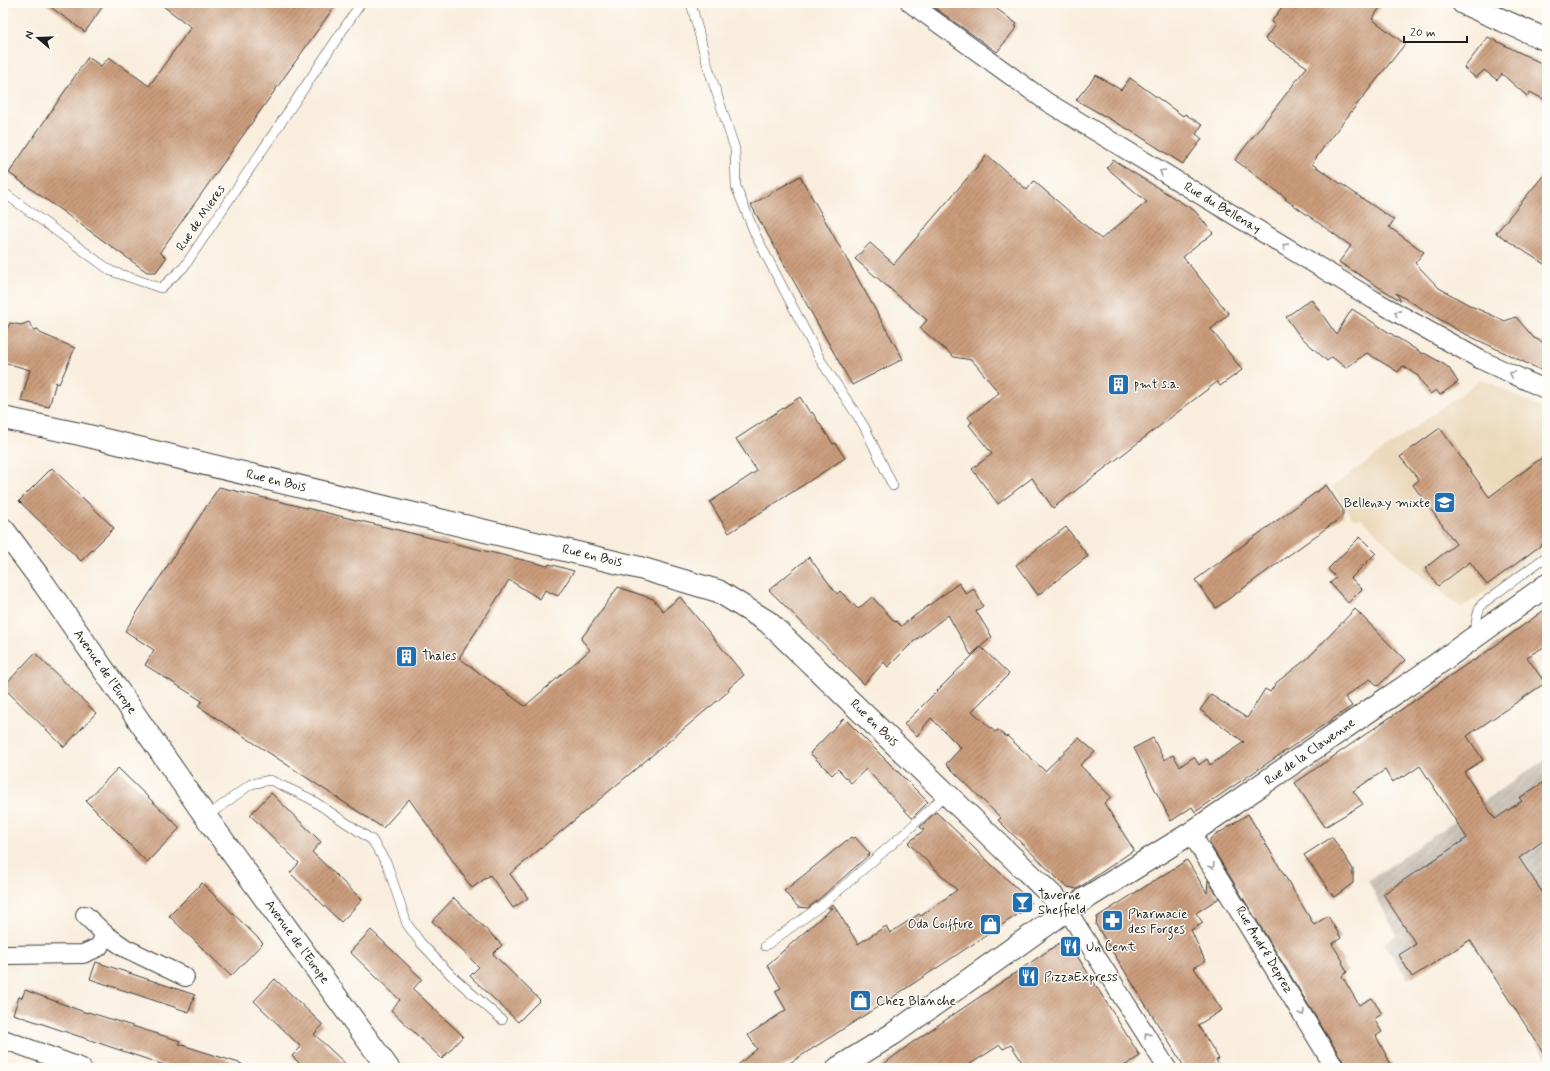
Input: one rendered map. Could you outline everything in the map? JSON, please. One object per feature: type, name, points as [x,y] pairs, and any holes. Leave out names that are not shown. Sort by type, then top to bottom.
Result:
[{"type":"street","name":"Rue du Bellenay","points":[[910,3],[1047,102],[1374,300],[1481,360],[1547,390]]},
{"type":"street","points":[[1463,3],[1547,40]]},
{"type":"street","name":"Rue en Bois","points":[[3,418],[80,434],[640,568],[718,591],[768,622],[947,793],[1066,910]]},
{"type":"street","name":"Avenue de l'Europe","points":[[3,529],[44,584],[206,817],[388,1068]]},
{"type":"street","name":"Rue de la Clawenne","points":[[838,1068],[893,1034],[1066,910],[1191,833],[1418,678],[1547,585]]},
{"type":"street","name":"Rue André Deprez","points":[[1191,833],[1335,1068]]},
{"type":"street","points":[[1066,910],[1167,1068]]},
{"type":"street","points":[[85,915],[105,934],[125,948],[185,977]]},
{"type":"street","points":[[4,957],[83,954],[99,947],[105,934]]},
{"type":"street","points":[[3,1040],[82,1068]]},
{"type":"lane","name":"Rue de Mieres","points":[[3,192],[111,271],[161,288],[184,267],[360,3]]},
{"type":"lane","points":[[691,3],[708,67],[735,149],[736,187],[756,236],[821,361],[864,426],[893,486]]},
{"type":"lane","points":[[1475,638],[1476,621],[1482,604],[1547,556]]},
{"type":"lane","points":[[206,817],[251,784],[270,780],[309,798],[372,840],[387,864],[407,924],[420,942],[451,975],[502,1020]]},
{"type":"lane","points":[[765,946],[822,905],[906,832],[947,793]]},
{"type":"shaded area","name":"Bellenay mixte","points":[[1482,379],[1547,411],[1547,551],[1461,608],[1408,565],[1362,519],[1353,519],[1332,487]]},
{"type":"shaded area","points":[[1547,758],[1547,1058],[1470,940],[1408,979],[1384,943],[1397,935],[1368,881]]},
{"type":"building","points":[[45,3],[105,3],[85,32]]},
{"type":"building","points":[[159,3],[337,3],[160,252],[166,258],[156,272],[147,272],[9,173],[88,57],[101,66],[109,57],[149,86],[191,27]]},
{"type":"building","points":[[928,3],[989,3],[1017,24],[1015,26],[1017,27],[997,52]]},
{"type":"building","points":[[1285,3],[1383,3],[1372,19],[1405,44],[1325,145],[1312,164],[1394,220],[1389,227],[1424,252],[1415,263],[1439,288],[1471,306],[1505,321],[1516,317],[1534,338],[1547,344],[1547,373],[1459,331],[1396,293],[1401,301],[1339,262],[1351,246],[1285,199],[1286,198],[1235,160],[1307,67],[1265,39],[1275,25],[1271,22]]},
{"type":"building","points":[[1488,37],[1547,66],[1547,101],[1530,92],[1527,96],[1502,74],[1497,80],[1484,70],[1476,78],[1464,68]]},
{"type":"building","points":[[1096,75],[1121,90],[1130,78],[1183,116],[1185,114],[1202,125],[1196,134],[1202,139],[1183,164],[1133,132],[1076,100]]},
{"type":"building","points":[[987,155],[1027,190],[1034,181],[1101,239],[1147,202],[1107,168],[1113,160],[1195,211],[1213,233],[1183,257],[1229,314],[1211,329],[1242,370],[1220,386],[1217,382],[1053,508],[1032,478],[998,504],[972,469],[992,454],[969,425],[972,422],[968,417],[999,393],[972,360],[954,357],[920,328],[927,320],[855,259],[870,243],[894,264]]},
{"type":"building","points":[[1547,171],[1547,266],[1496,233]]},
{"type":"building","points":[[800,176],[903,359],[852,385],[751,205]]},
{"type":"building","points":[[1311,299],[1336,334],[1352,309],[1423,354],[1424,353],[1442,363],[1449,368],[1458,382],[1440,395],[1436,390],[1430,394],[1418,376],[1403,366],[1398,372],[1367,353],[1346,368],[1332,357],[1327,361],[1299,335],[1286,317]]},
{"type":"building","points":[[29,322],[33,330],[38,329],[40,333],[75,348],[59,384],[56,382],[49,407],[21,401],[30,370],[3,362],[3,329],[7,329],[10,323],[21,325]]},
{"type":"building","points":[[800,397],[810,413],[812,412],[833,444],[835,443],[845,458],[729,533],[710,502],[757,471],[736,439]]},
{"type":"building","points":[[1440,428],[1489,497],[1547,454],[1547,541],[1487,585],[1470,562],[1438,586],[1425,568],[1456,544],[1413,485],[1419,480],[1400,457]]},
{"type":"building","points":[[52,468],[114,528],[81,561],[19,501]]},
{"type":"building","points":[[1326,485],[1343,510],[1343,516],[1216,608],[1195,580]]},
{"type":"building","points":[[219,487],[574,571],[558,596],[545,590],[540,599],[509,580],[459,658],[525,706],[590,650],[581,639],[618,587],[653,599],[663,611],[680,597],[744,675],[728,689],[729,691],[510,874],[528,898],[513,908],[490,875],[472,888],[409,799],[383,828],[198,706],[202,701],[145,665],[154,650],[125,631]]},
{"type":"building","points":[[1066,527],[1088,556],[1038,595],[1016,565]]},
{"type":"building","points":[[1360,537],[1376,553],[1351,578],[1362,589],[1348,603],[1330,583],[1336,578],[1328,569]]},
{"type":"building","points":[[809,557],[837,594],[840,591],[858,609],[872,597],[895,622],[896,621],[901,626],[959,583],[966,594],[974,589],[983,606],[976,611],[992,637],[971,655],[948,615],[913,642],[888,667],[884,662],[864,684],[769,590]]},
{"type":"building","points":[[1547,608],[1547,645],[1527,657],[1545,683],[1467,736],[1483,760],[1464,772],[1495,819],[1522,801],[1519,798],[1547,780],[1547,838],[1519,858],[1547,899],[1547,1058],[1470,940],[1412,977],[1399,955],[1416,944],[1383,894],[1467,838],[1420,766],[1404,777],[1403,776],[1392,782],[1385,770],[1353,791],[1363,804],[1325,827],[1295,783],[1473,660],[1474,661]]},
{"type":"building","points":[[1355,609],[1405,660],[1378,686],[1370,679],[1345,697],[1352,706],[1195,812],[1192,807],[1171,821],[1134,748],[1153,738],[1164,760],[1173,755],[1180,766],[1194,757],[1199,765],[1207,759],[1210,765],[1244,742],[1200,710],[1211,695],[1247,718],[1265,689],[1270,692],[1277,682],[1308,658]]},
{"type":"building","points":[[981,647],[1009,674],[972,711],[995,732],[998,730],[1006,737],[1007,736],[1045,771],[1079,738],[1095,752],[1080,765],[1111,797],[1104,803],[1134,850],[1077,889],[1068,887],[1062,883],[998,820],[1001,818],[946,764],[961,748],[931,718],[917,736],[904,724]]},
{"type":"building","points":[[35,653],[96,713],[64,747],[3,687]]},
{"type":"building","points":[[844,718],[928,802],[912,818],[866,769],[851,783],[838,769],[832,775],[810,753]]},
{"type":"building","points":[[118,768],[180,828],[147,862],[86,801]]},
{"type":"building","points":[[271,793],[321,842],[312,852],[362,900],[341,922],[290,873],[299,863],[250,815]]},
{"type":"building","points":[[936,812],[1031,902],[1023,911],[782,1068],[734,1068],[757,1049],[748,1035],[786,1010],[775,991],[781,988],[767,965],[832,908],[828,908],[833,904],[858,944],[886,926],[890,933],[919,914],[921,916],[957,890],[908,843],[924,830],[920,827]]},
{"type":"building","points":[[1248,814],[1314,925],[1328,916],[1341,938],[1332,944],[1343,961],[1342,962],[1347,972],[1342,976],[1359,1005],[1372,998],[1382,1014],[1374,1019],[1382,1032],[1376,1036],[1393,1068],[1345,1068],[1344,1063],[1210,844],[1210,839]]},
{"type":"building","points":[[851,837],[853,839],[855,837],[870,854],[808,908],[798,907],[784,891]]},
{"type":"building","points":[[1332,837],[1353,869],[1353,883],[1334,897],[1304,855]]},
{"type":"building","points":[[1187,860],[1207,893],[1208,880],[1219,898],[1196,913],[1203,923],[1191,930],[1205,961],[1194,968],[1222,1010],[1198,1025],[1219,1059],[1216,1060],[1221,1068],[1185,1068],[1096,925],[1097,917]]},
{"type":"building","points":[[202,883],[263,943],[231,976],[169,916]]},
{"type":"building","points":[[454,898],[502,945],[493,954],[540,1000],[518,1022],[470,976],[479,967],[432,921]]},
{"type":"building","points":[[371,930],[422,979],[413,989],[463,1036],[442,1059],[391,1010],[400,1000],[350,952]]},
{"type":"building","points":[[1061,942],[1069,943],[1140,1056],[1121,1068],[1026,1068],[1011,1045],[1003,1049],[1000,1045],[964,1068],[879,1068],[910,1044]]},
{"type":"building","points":[[96,962],[195,995],[189,1012],[90,979]]},
{"type":"building","points":[[275,979],[323,1025],[314,1034],[350,1068],[304,1068],[292,1056],[301,1047],[254,1001]]},
{"type":"building","points":[[25,990],[87,1013],[88,1012],[180,1041],[179,1044],[242,1064],[241,1068],[173,1068],[13,1014],[19,997],[22,998]]},
{"type":"place","name":"pmt s.a.","points":[[1118,384]]},
{"type":"place","name":"Bellenay mixte","points":[[1445,503]]},
{"type":"place","name":"Thales","points":[[406,656]]},
{"type":"place","name":"Taverne Sheffield","points":[[1023,902]]},
{"type":"place","name":"Pharmacie des Forges","points":[[1112,921]]},
{"type":"place","name":"Oda Coiffure","points":[[990,924]]},
{"type":"place","name":"Un Cent","points":[[1070,947]]},
{"type":"place","name":"PizzaExpress","points":[[1028,977]]},
{"type":"place","name":"Chez Blanche","points":[[861,1001]]}]
